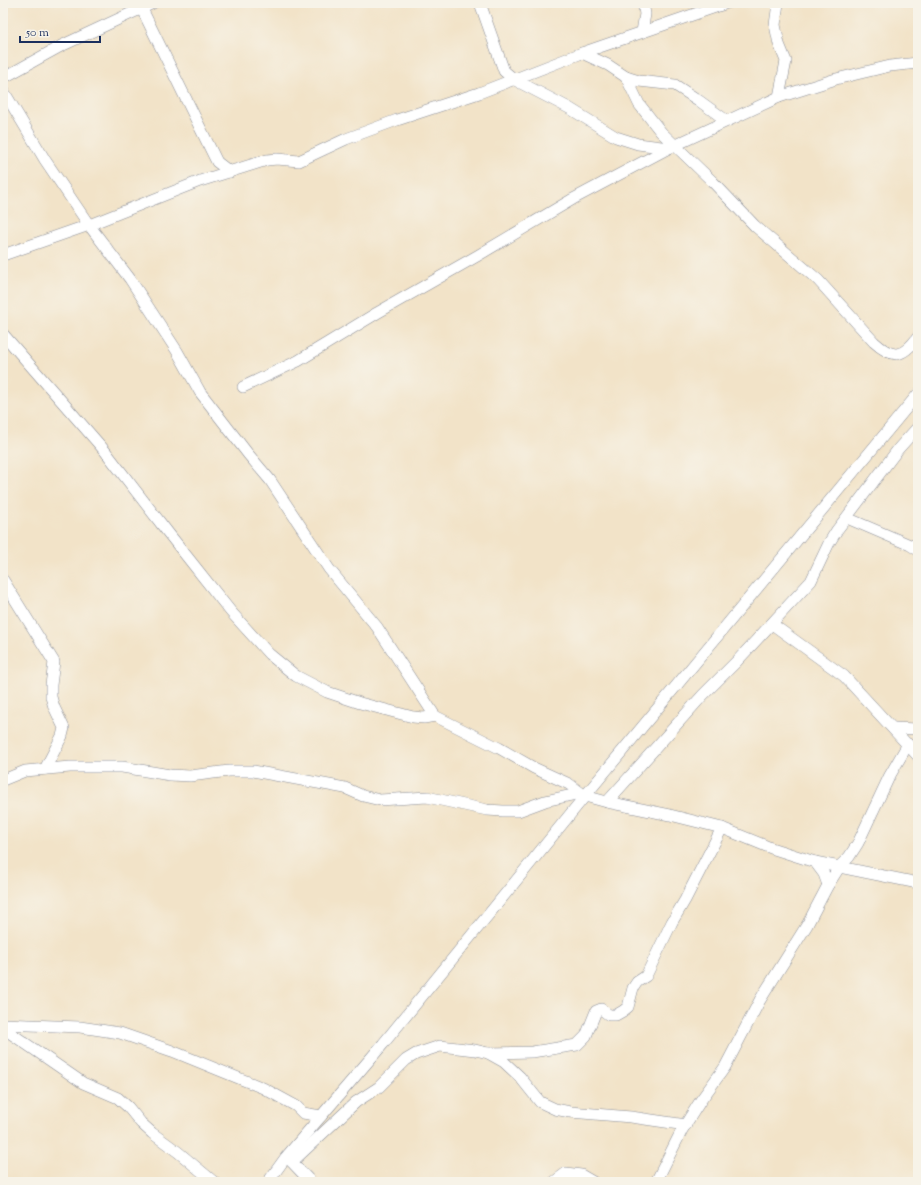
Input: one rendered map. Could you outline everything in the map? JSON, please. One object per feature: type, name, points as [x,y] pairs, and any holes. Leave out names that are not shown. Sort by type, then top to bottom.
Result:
[{"type":"street","points":[[3,78],[61,46],[140,6],[153,3]]},
{"type":"street","points":[[480,3],[504,71],[514,80],[569,108],[616,137],[638,144],[672,147]]},
{"type":"street","points":[[642,32],[645,14],[643,3]]},
{"type":"street","points":[[3,255],[88,225],[200,181],[267,160],[277,159],[299,161],[346,139],[390,122],[479,93],[582,53],[727,3]]},
{"type":"street","points":[[778,3],[775,25],[779,44],[786,61],[779,97]]},
{"type":"street","points":[[140,6],[217,162],[230,172]]},
{"type":"street","points":[[582,53],[608,65],[626,77],[640,81],[675,85],[727,121]]},
{"type":"street","points":[[243,388],[298,361],[377,313],[573,199],[672,147],[779,97],[836,79],[890,66],[918,62]]},
{"type":"street","points":[[626,77],[639,104],[672,147],[712,181],[755,226],[818,280],[883,350],[890,353],[902,354],[913,344],[918,336]]},
{"type":"street","points":[[3,90],[45,160],[88,225],[130,279],[177,351],[200,392],[270,480],[329,569],[377,627],[435,716],[499,748],[534,768],[569,784],[582,794],[607,802],[670,814],[722,828],[770,848],[816,862],[918,883]]},
{"type":"street","points":[[3,334],[105,451],[226,606],[268,654],[296,676],[327,692],[360,703],[412,717],[424,718],[435,716]]},
{"type":"street","points":[[289,1160],[321,1116],[383,1044],[582,794],[918,394]]},
{"type":"street","points":[[607,802],[703,696],[811,581],[828,543],[837,530],[848,518],[868,488],[899,448],[918,427]]},
{"type":"street","points":[[848,518],[910,545],[918,550]]},
{"type":"street","points":[[3,580],[54,662],[51,697],[64,728],[62,736],[45,769]]},
{"type":"street","points":[[772,624],[844,676],[918,756]]},
{"type":"street","points":[[893,728],[918,729]]},
{"type":"street","points":[[656,1182],[686,1125],[701,1100],[725,1067],[760,1000],[806,925],[828,885],[840,866],[849,857],[858,843],[889,777],[908,744]]},
{"type":"street","points":[[3,780],[25,771],[70,767],[122,767],[177,776],[190,776],[229,770],[253,771],[345,788],[363,796],[380,800],[428,797],[487,810],[503,811],[518,811],[545,801],[582,794]]},
{"type":"street","points":[[268,1182],[289,1160],[356,1102],[379,1087],[406,1060],[416,1054],[440,1046],[488,1053],[532,1052],[577,1045],[586,1036],[596,1011],[601,1009],[609,1014],[616,1015],[623,1011],[630,1003],[633,988],[637,982],[646,976],[672,922],[722,828]]},
{"type":"street","points":[[816,862],[824,874],[828,885]]},
{"type":"street","points":[[3,1024],[80,1027],[120,1033],[172,1051],[264,1088],[296,1106],[303,1113],[321,1116]]},
{"type":"street","points":[[3,1028],[83,1083],[118,1098],[152,1133],[178,1152],[214,1182]]},
{"type":"street","points":[[488,1053],[504,1062],[520,1077],[540,1102],[555,1109],[570,1112],[631,1117],[686,1125]]},
{"type":"street","points":[[289,1160],[311,1182]]},
{"type":"street","points":[[554,1182],[566,1173],[580,1175],[593,1182]]}]
